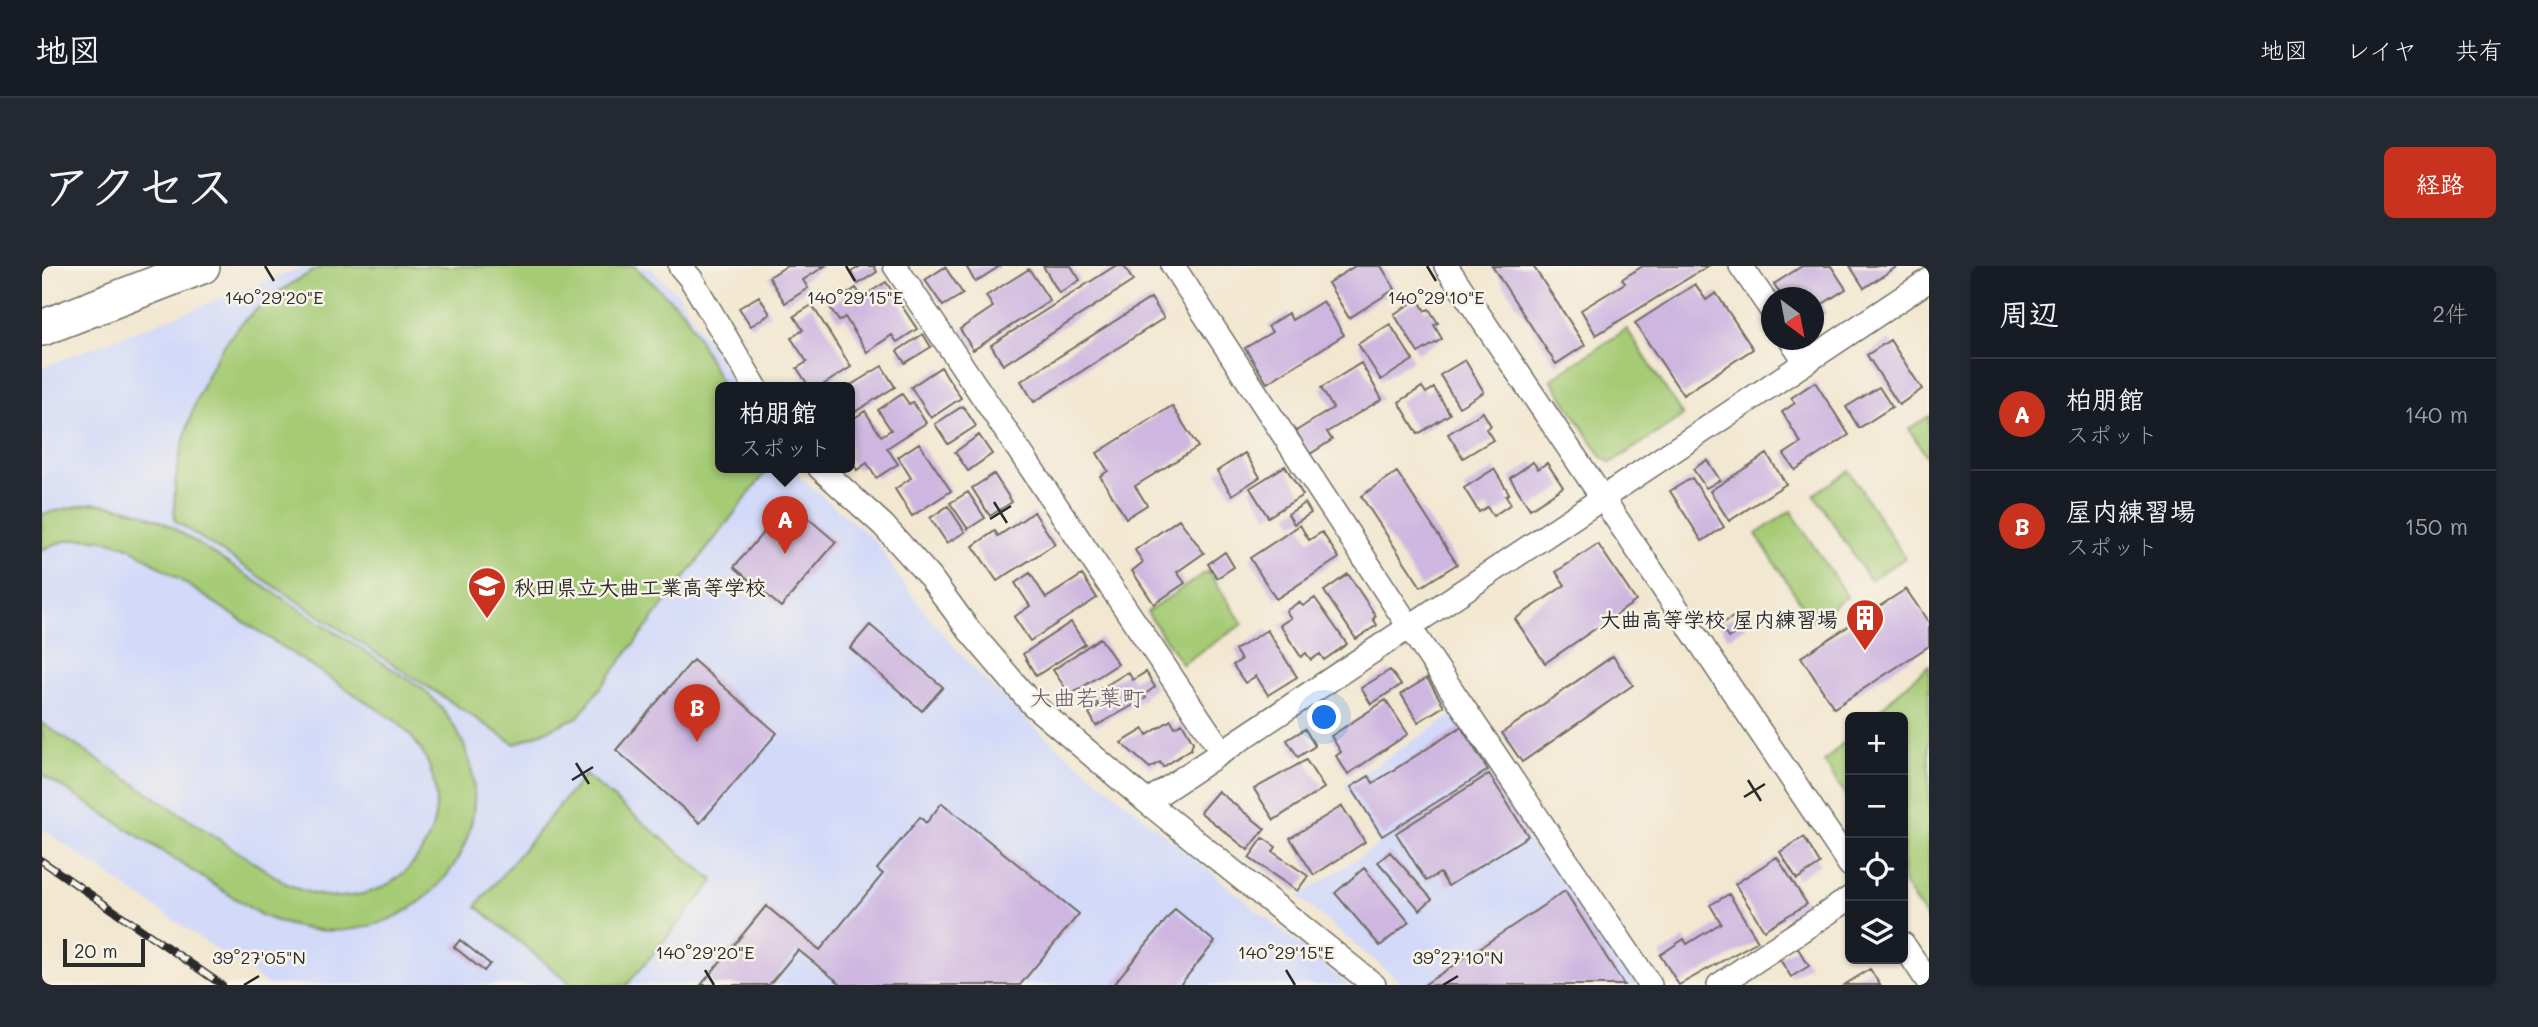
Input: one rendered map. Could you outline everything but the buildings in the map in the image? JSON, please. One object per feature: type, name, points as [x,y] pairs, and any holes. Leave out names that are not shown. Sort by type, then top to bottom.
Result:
[{"type":"main road","points":[[42,328],[202,266]]},
{"type":"street","points":[[895,266],[1222,752]]},
{"type":"street","points":[[1173,266],[1410,628],[1650,985]]},
{"type":"street","points":[[1446,266],[1845,858]]},
{"type":"street","points":[[1741,266],[1761,296]]},
{"type":"street","points":[[694,270],[754,382]]},
{"type":"street","points":[[1147,802],[1410,628],[1601,497],[1929,281]]},
{"type":"street","points":[[1798,350],[1806,362]]},
{"type":"street","points":[[826,473],[883,525],[930,577],[968,629],[1032,704],[1147,802],[1374,985]]},
{"type":"street","points":[[1719,985],[1845,901]]},
{"type":"street","points":[[1908,952],[1929,983]]},
{"type":"shaded area","name":"秋田県立大曲工業高等学校","points":[[306,266],[649,267],[678,294],[732,382],[715,382],[715,473],[795,473],[874,540],[911,594],[953,646],[1038,730],[1348,985],[268,985],[42,829],[42,367]]},
{"type":"shaded area","points":[[1455,714],[1641,985],[1404,985],[1298,897],[1379,844],[1344,785]]},
{"type":"green space","points":[[323,266],[634,266],[685,313],[721,382],[715,382],[715,473],[765,473],[578,717],[515,744],[175,521],[175,483],[179,459],[189,422],[210,369],[238,328],[274,295]]},
{"type":"green space","points":[[1627,329],[1683,416],[1611,463],[1602,457],[1551,379]]},
{"type":"green space","points":[[1929,416],[1929,460],[1909,429]]},
{"type":"green space","points":[[1849,471],[1905,558],[1870,580],[1814,494]]},
{"type":"green space","points":[[92,503],[133,510],[172,527],[422,688],[458,734],[473,782],[470,829],[450,871],[416,905],[372,925],[319,930],[261,915],[42,774],[42,723],[287,884],[328,896],[365,894],[396,879],[419,855],[433,824],[435,790],[424,755],[397,722],[131,548],[86,538],[64,541],[42,550],[42,514]]},
{"type":"green space","points":[[1791,511],[1847,597],[1812,620],[1756,534]]},
{"type":"green space","points":[[1208,571],[1243,624],[1182,664],[1147,612]]},
{"type":"green space","points":[[1929,665],[1929,923],[1908,891],[1908,712],[1877,712]]},
{"type":"green space","points":[[1845,741],[1845,794],[1824,762]]},
{"type":"green space","points":[[585,775],[714,881],[627,985],[572,985],[476,906]]},
{"type":"railway","points":[[42,861],[222,985]]},
{"type":"place","name":"柏朋館","points":[[785,554]]},
{"type":"place","name":"秋田県立大曲工業高等学校","points":[[487,620]]},
{"type":"place","name":"大曲高等学校 屋内練習場","points":[[1865,652]]},
{"type":"place","name":"屋内練習場","points":[[697,742]]},
{"type":"district","name":"大曲若葉町","points":[[1087,697]]}]
